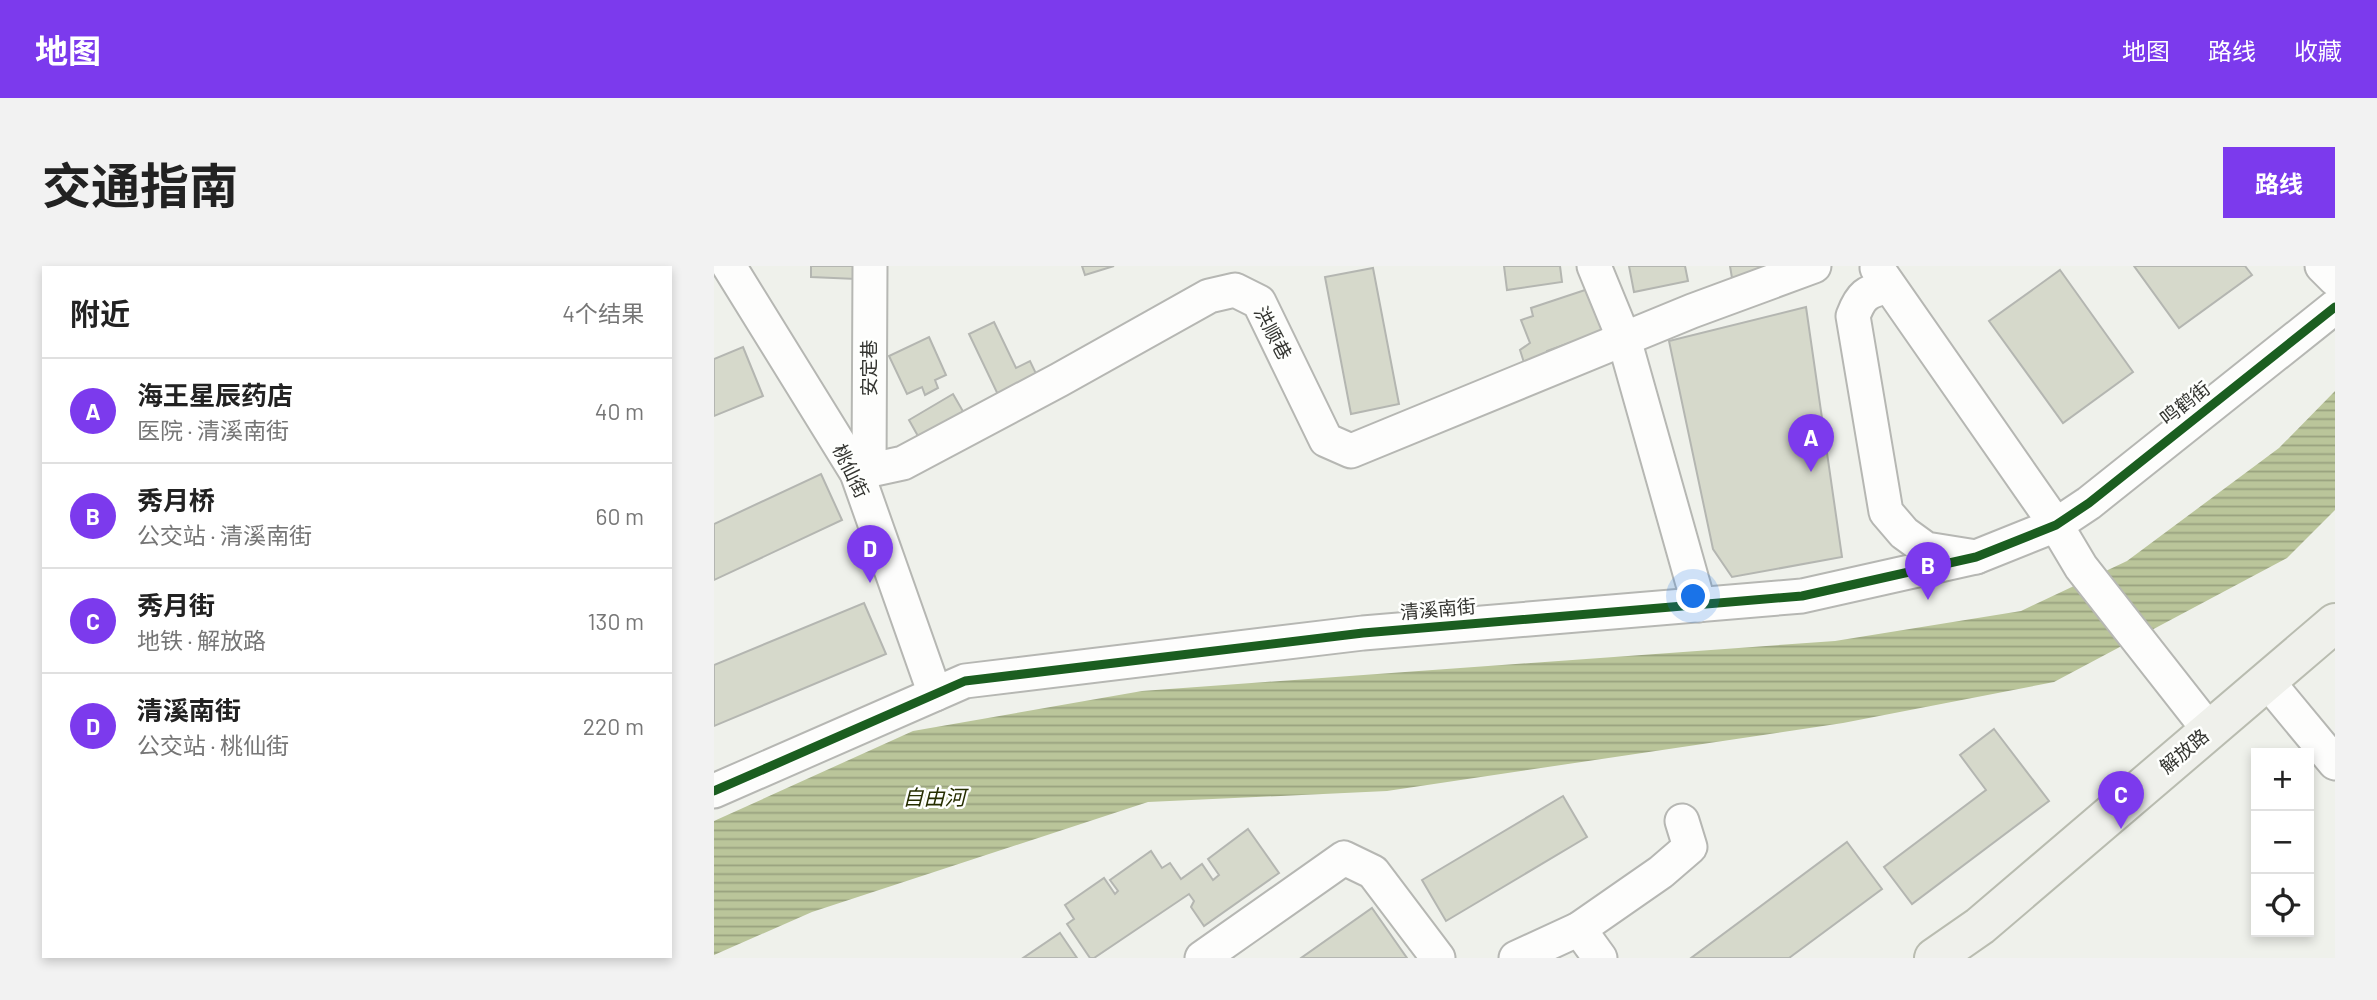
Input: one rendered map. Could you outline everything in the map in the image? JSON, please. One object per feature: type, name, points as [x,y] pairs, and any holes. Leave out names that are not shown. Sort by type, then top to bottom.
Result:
[{"type":"main road","name":"解放路","points":[[1934,958],[1980,926],[2335,623]]},
{"type":"street","name":"桃仙街","points":[[729,266],[863,472],[935,694]]},
{"type":"street","name":"安定巷","points":[[863,472],[870,266]]},
{"type":"street","points":[[1594,266],[1624,339],[1699,605]]},
{"type":"street","name":"洪顺巷","points":[[863,472],[903,463],[1209,296],[1235,290],[1259,302],[1326,440],[1351,452],[1624,339],[1814,266]]},
{"type":"street","points":[[2322,266],[2335,279]]},
{"type":"street","points":[[1976,557],[1926,549],[1904,533],[1886,512],[1853,316],[1859,300],[1881,276],[2056,525],[2081,567],[2209,730]]},
{"type":"street","name":"鸣鹤街","points":[[1976,557],[2056,525],[2089,503],[2335,307]]},
{"type":"street","name":"清溪南街","points":[[714,791],[965,681],[1363,633],[1802,596],[1976,557]]},
{"type":"street","points":[[2267,681],[2335,763]]},
{"type":"street","points":[[1516,958],[1579,929],[1661,872],[1690,847],[1682,821]]},
{"type":"street","points":[[1202,958],[1344,858],[1373,872],[1438,958]]},
{"type":"street","points":[[1579,929],[1600,958]]},
{"type":"water","name":"自由河","points":[[2335,391],[2335,510],[2287,558],[2054,682],[1843,723],[1387,791],[1148,802],[812,912],[714,955],[714,821],[913,731],[1142,691],[1835,641],[2021,611],[2127,561],[2279,448]]},
{"type":"building","points":[[811,266],[856,266],[856,279],[811,277]]},
{"type":"building","points":[[1082,266],[1114,266],[1085,275]]},
{"type":"building","points":[[1504,266],[1560,266],[1562,282],[1507,290]]},
{"type":"building","points":[[1629,266],[1685,266],[1688,281],[1634,292]]},
{"type":"building","points":[[1730,266],[1783,266],[1784,270],[1732,278]]},
{"type":"building","points":[[2134,266],[2245,266],[2252,275],[2179,328]]},
{"type":"building","points":[[1373,268],[1399,404],[1351,414],[1325,277]]},
{"type":"building","points":[[2060,270],[2133,372],[2063,423],[1989,321]]},
{"type":"building","points":[[1591,288],[1606,330],[1547,351],[1546,362],[1526,369],[1520,350],[1530,343],[1521,320],[1533,316],[1531,308]]},
{"type":"building","points":[[1806,307],[1842,557],[1732,577],[1713,549],[1669,341]]},
{"type":"building","points":[[994,322],[1016,368],[1030,361],[1040,382],[1001,401],[969,334]]},
{"type":"building","points":[[929,337],[946,375],[935,380],[938,388],[925,395],[922,387],[907,394],[889,356]]},
{"type":"building","points":[[743,347],[763,396],[714,416],[714,359]]},
{"type":"building","points":[[953,394],[968,420],[923,445],[909,420]]},
{"type":"building","points":[[821,474],[842,520],[714,580],[714,524]]},
{"type":"building","points":[[864,603],[886,654],[714,726],[714,665]]},
{"type":"building","points":[[1994,729],[2049,801],[1912,904],[1884,867],[1986,790],[1960,755]]},
{"type":"building","points":[[1563,796],[1587,837],[1446,921],[1422,880]]},
{"type":"building","points":[[1248,829],[1279,873],[1204,926],[1191,907],[1194,901],[1189,894],[1094,958],[1090,958],[1067,924],[1074,919],[1065,905],[1104,878],[1115,894],[1118,891],[1110,880],[1151,851],[1162,868],[1170,863],[1181,879],[1202,864],[1213,880],[1219,875],[1208,859]]},
{"type":"building","points":[[1847,842],[1882,889],[1789,958],[1691,958]]},
{"type":"building","points":[[1372,908],[1407,958],[1301,958]]},
{"type":"building","points":[[1060,933],[1077,958],[1023,958]]},
{"type":"cycle path","points":[[714,791],[965,681],[1363,633],[1802,596],[1976,557],[2056,525],[2089,503],[2335,307]]},
{"type":"place","name":"海王星辰药店","points":[[1811,472]]},
{"type":"place","name":"清溪南街","points":[[870,583]]},
{"type":"place","name":"秀月桥","points":[[1928,600]]},
{"type":"place","name":"秀月街","points":[[2121,829]]}]
